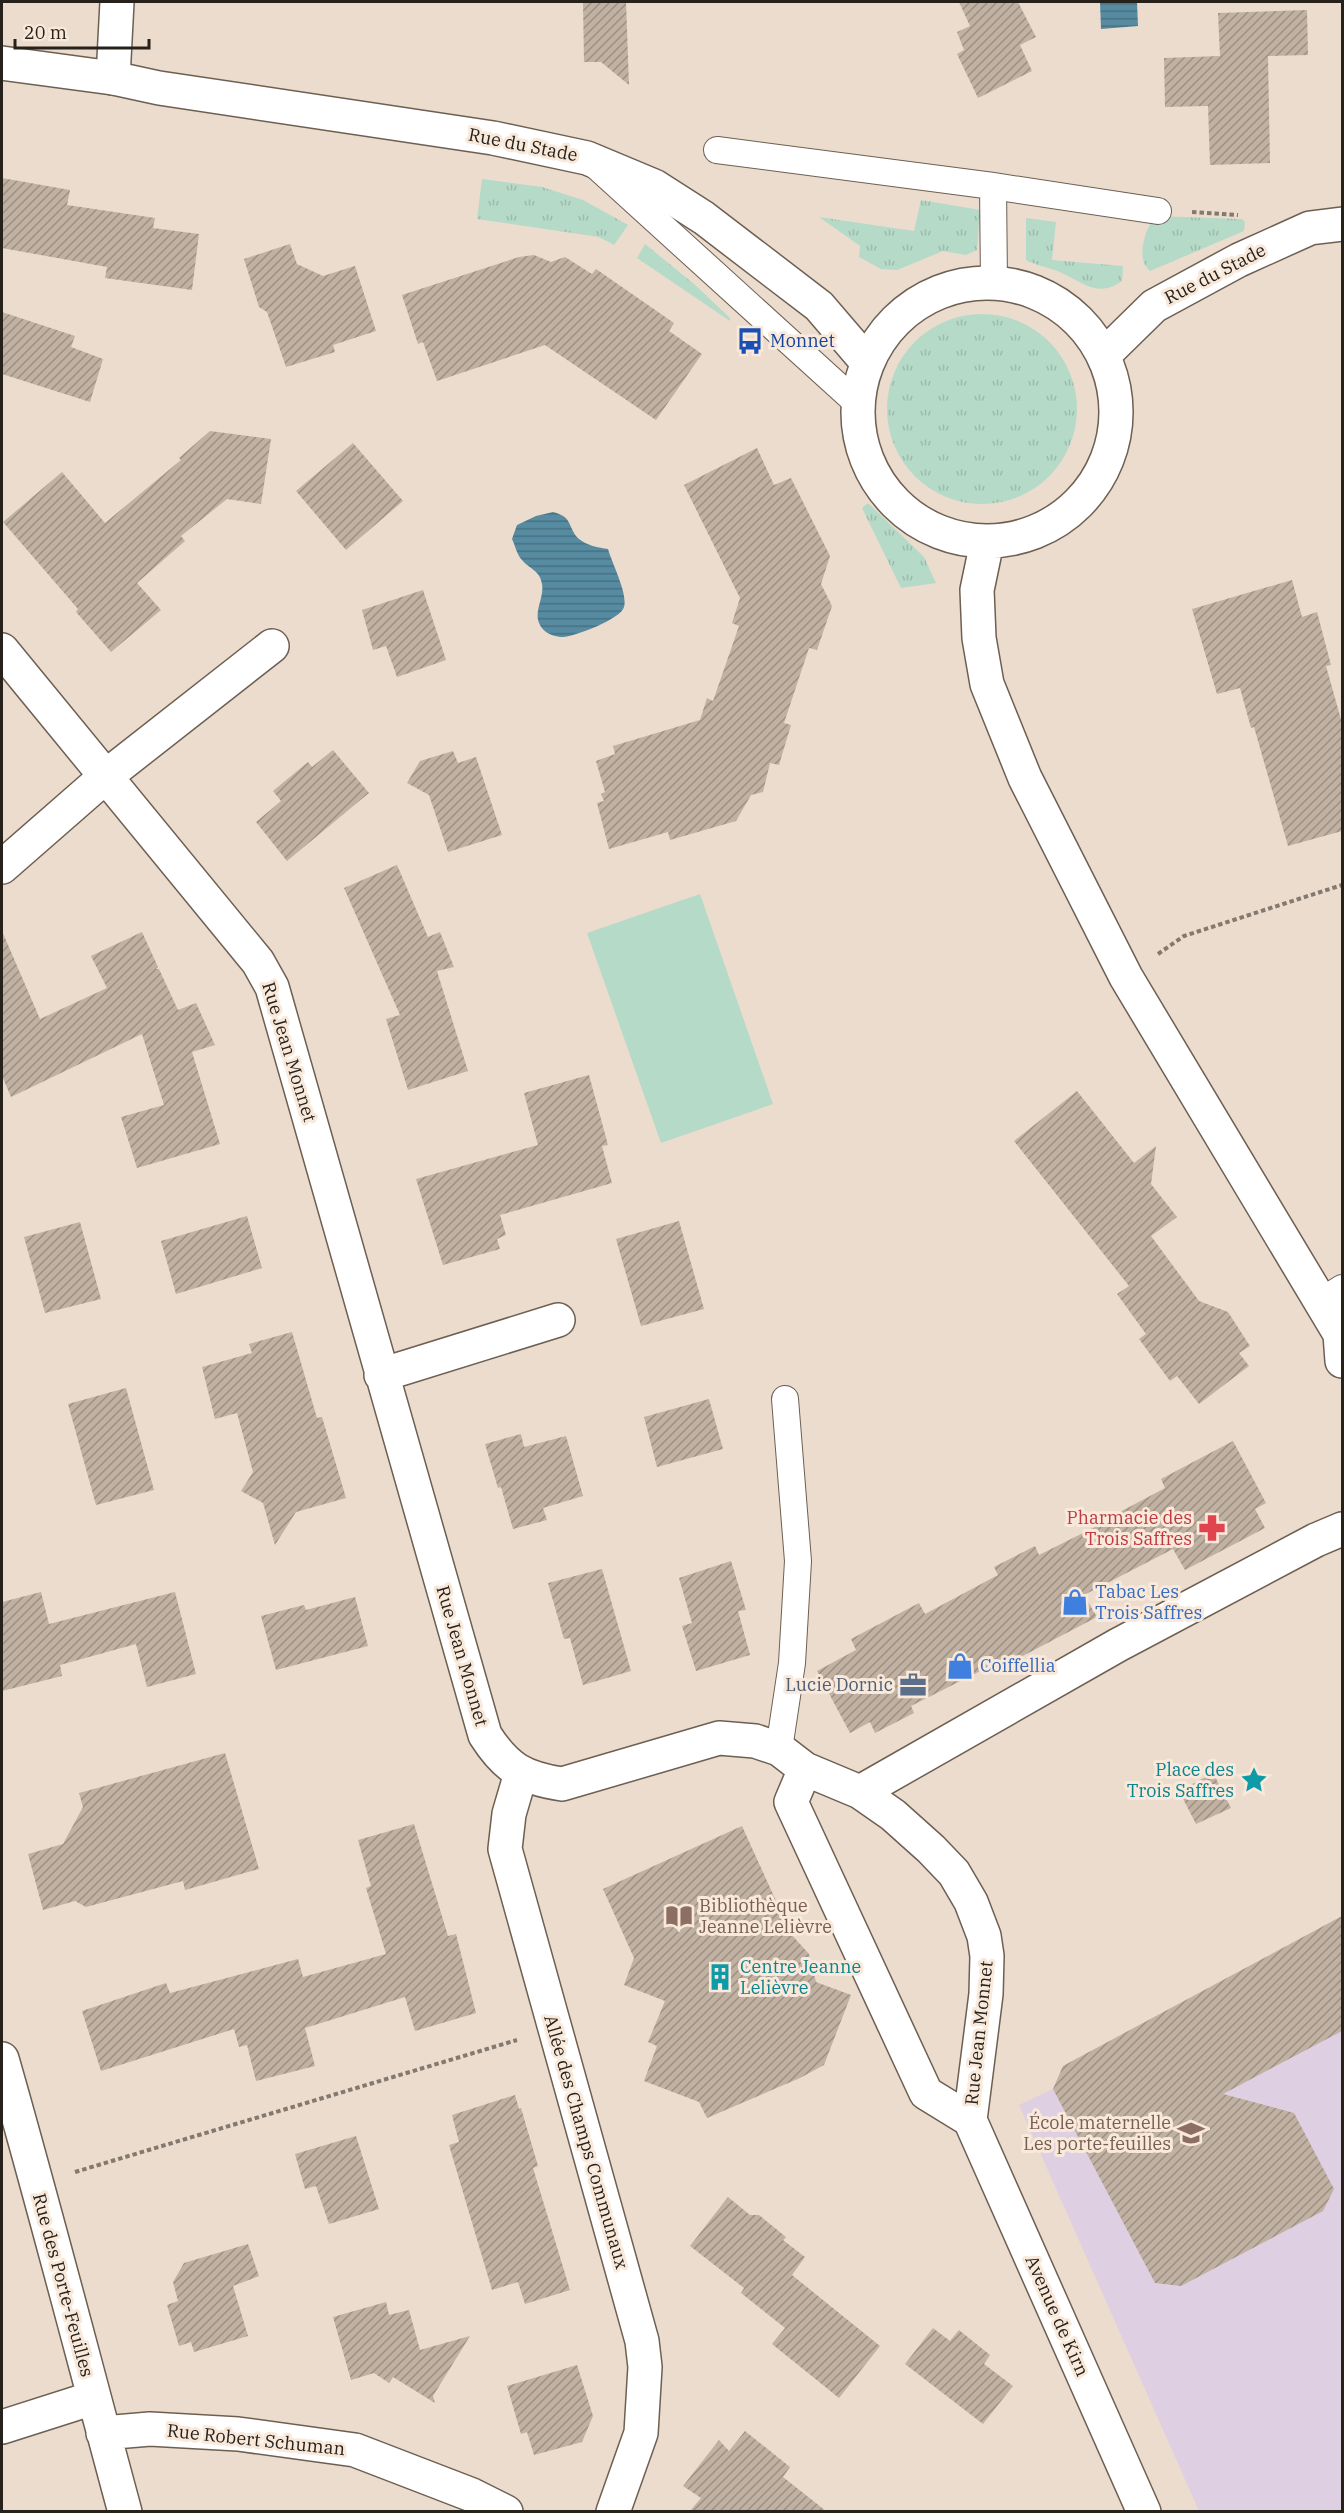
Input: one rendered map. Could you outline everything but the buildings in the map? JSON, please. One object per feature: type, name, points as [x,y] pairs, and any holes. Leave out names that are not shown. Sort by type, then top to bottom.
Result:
[{"type":"street","points":[[112,78],[117,2]]},
{"type":"street","name":"Rue du Stade","points":[[2,63],[493,138],[586,158],[654,186],[704,218],[819,306],[867,362]]},
{"type":"street","name":"Rue du Stade","points":[[1104,355],[1154,306],[1239,260],[1310,228],[1342,224]]},
{"type":"street","points":[[994,282],[1028,288],[1058,304],[1084,327],[1104,355],[1116,397],[1113,441],[1097,481],[1068,513],[1030,535],[987,542],[945,535],[908,515],[879,484],[862,446],[857,403],[867,362],[888,328],[918,301],[954,286],[994,282]]},
{"type":"street","points":[[987,542],[977,590],[979,638],[987,684],[1025,778],[1126,977],[1331,1295],[1342,1343]]},
{"type":"street","points":[[2,867],[105,777],[273,646]]},
{"type":"street","name":"Rue Jean Monnet","points":[[2,650],[258,962],[272,987],[485,1735],[499,1757],[520,1773],[541,1781],[562,1784],[720,1738],[755,1741],[779,1749],[805,1768],[860,1792],[893,1815],[954,1873],[971,1902],[984,1936],[987,1956],[986,1994],[970,2120],[926,2093],[791,1802],[805,1768]]},
{"type":"street","points":[[381,1375],[558,1320]]},
{"type":"street","points":[[860,1792],[1118,1646],[1316,1540],[1342,1529]]},
{"type":"street","name":"Allée des Champs Communaux","points":[[520,1773],[509,1814],[505,1849],[642,2341],[644,2400],[641,2433],[613,2511]]},
{"type":"street","name":"Rue des Porte-Feuilles","points":[[2,2059],[125,2511]]},
{"type":"street","name":"Avenue de Kirn","points":[[970,2120],[1144,2511]]},
{"type":"street","points":[[2,2427],[93,2398]]},
{"type":"street","name":"Rue Robert Schuman","points":[[103,2433],[150,2429],[238,2434],[355,2450],[472,2495],[506,2511]]},
{"type":"lane","points":[[717,150],[993,186],[1158,211]]},
{"type":"lane","points":[[586,158],[857,403]]},
{"type":"lane","points":[[993,186],[994,282]]},
{"type":"lane","points":[[779,1749],[792,1663],[798,1561],[785,1400]]},
{"type":"path","points":[[1126,977],[1184,936],[1342,885]]},
{"type":"path","points":[[37,2184],[555,2029]]},
{"type":"shaded area","points":[[1342,1916],[1342,2511],[1199,2511],[1019,2105],[1053,2089],[1063,2066],[1268,1956],[1275,1960],[1295,1942]]},
{"type":"green space","points":[[482,179],[542,187],[583,200],[628,225],[614,245],[599,237],[477,219]]},
{"type":"green space","points":[[921,200],[980,210],[977,250],[966,255],[943,251],[897,270],[881,269],[859,257],[860,246],[819,217],[914,231]]},
{"type":"green space","points":[[1155,216],[1242,219],[1245,222],[1244,231],[1150,271],[1145,266],[1142,252],[1145,236]]},
{"type":"green space","points":[[1026,218],[1056,222],[1052,260],[1123,266],[1122,281],[1107,288],[1093,288],[1026,260]]},
{"type":"green space","points":[[645,244],[694,284],[730,318],[730,321],[637,258]]},
{"type":"green space","points":[[982,314],[1009,318],[1027,325],[1049,342],[1066,364],[1073,382],[1077,409],[1073,436],[1066,454],[1049,476],[1027,493],[1009,500],[982,504],[955,500],[937,493],[915,476],[898,454],[891,436],[887,409],[891,382],[898,364],[915,342],[937,325],[955,318]]},
{"type":"green space","points":[[868,503],[924,557],[936,583],[901,588],[862,508]]},
{"type":"green space","points":[[700,894],[773,1104],[661,1143],[587,933]]},
{"type":"water","points":[[1100,2],[1137,2],[1138,26],[1101,29]]},
{"type":"water","points":[[553,512],[567,520],[575,535],[582,541],[608,549],[625,601],[621,612],[607,622],[563,637],[546,632],[538,621],[541,579],[520,558],[512,539],[517,525],[536,516]]},
{"type":"place","name":"Monnet","points":[[750,341]]},
{"type":"place","name":"Pharmacie des Trois Saffres","points":[[1212,1528]]},
{"type":"place","name":"Tabac Les Trois Saffres","points":[[1075,1602]]},
{"type":"place","name":"Coiffellia","points":[[960,1666]]},
{"type":"place","name":"Lucie Dornic","points":[[913,1685]]},
{"type":"place","name":"Place des Trois Saffres","points":[[1254,1780]]},
{"type":"place","name":"Bibliothèque Jeanne Lelièvre","points":[[679,1916]]},
{"type":"place","name":"Centre Jeanne Lelièvre","points":[[720,1977]]},
{"type":"place","name":"École maternelle Les porte-feuilles","points":[[1191,2133]]}]
